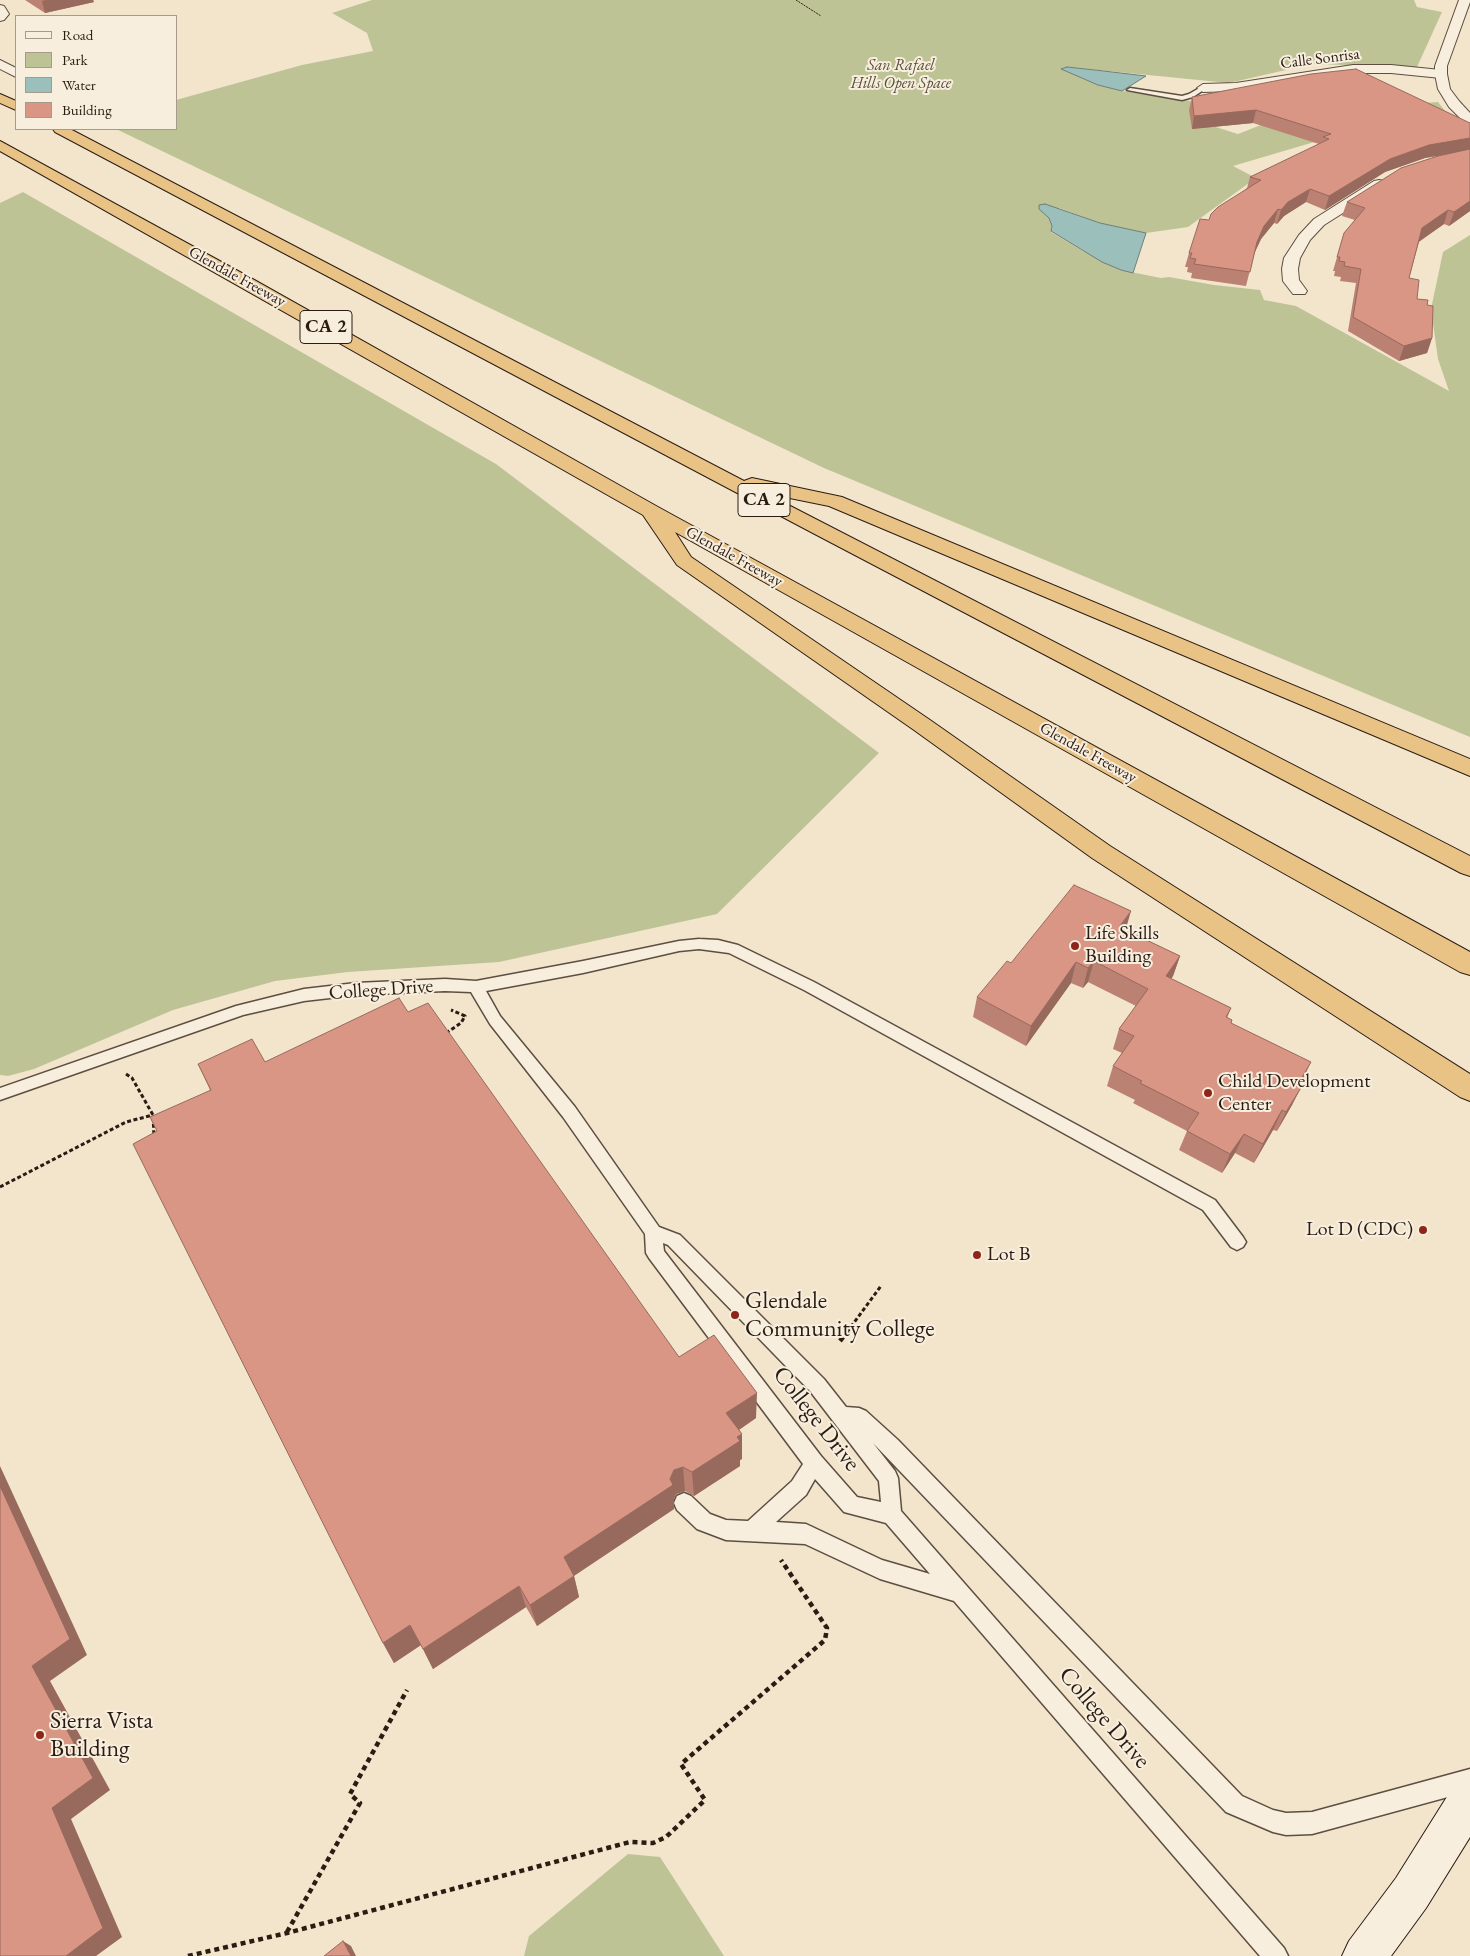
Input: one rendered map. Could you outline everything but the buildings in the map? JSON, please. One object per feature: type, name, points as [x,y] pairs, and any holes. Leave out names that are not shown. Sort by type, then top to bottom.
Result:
[{"type":"highway","points":[[0,98],[15,106]]},
{"type":"highway","name":"CA 2","points":[[62,130],[722,478],[1470,867]]},
{"type":"highway","name":"Glendale Freeway","points":[[0,145],[252,284],[651,511],[1470,965]]},
{"type":"highway","points":[[722,478],[835,501],[1470,768]]},
{"type":"highway","points":[[651,511],[684,560],[692,566],[922,725],[1101,852],[1470,1089]]},
{"type":"street","points":[[1465,0],[1441,66],[1441,74],[1444,90],[1454,104],[1470,120]]},
{"type":"street","points":[[0,8],[4,14],[0,18]]},
{"type":"street","points":[[0,64],[15,72]]},
{"type":"street","name":"Calle Sonrisa","points":[[1203,88],[1236,87],[1353,69],[1391,69],[1441,74]]},
{"type":"street","points":[[1299,291],[1291,282],[1290,269],[1292,258],[1304,238],[1319,222],[1391,177]]},
{"type":"street","points":[[1364,1956],[1410,1893],[1470,1799]]},
{"type":"lane","points":[[1130,90],[1182,98],[1191,96],[1203,88]]},
{"type":"lane","points":[[476,987],[583,967],[679,946],[708,944],[733,949],[809,986],[1209,1205],[1237,1242]]},
{"type":"lane","name":"College Drive","points":[[0,1094],[241,1010],[304,996],[356,989],[445,985],[476,987],[494,1020],[518,1046],[569,1112],[653,1232],[655,1253],[814,1463],[851,1505],[892,1515]]},
{"type":"lane","name":"College Drive","points":[[653,1232],[674,1240],[817,1385],[888,1478],[892,1515],[1276,1956]]},
{"type":"lane","points":[[840,1416],[859,1417],[891,1447],[1234,1804],[1247,1811],[1286,1824],[1324,1822],[1470,1780]]},
{"type":"lane","points":[[753,1530],[799,1488],[814,1463]]},
{"type":"lane","points":[[684,1503],[704,1522],[726,1530],[806,1534],[880,1569],[960,1593]]},
{"type":"path","points":[[796,0],[821,16]]},
{"type":"path","points":[[443,1007],[465,1016],[461,1023],[445,1032],[451,1040]]},
{"type":"path","points":[[123,1073],[132,1078],[153,1115],[154,1142]]},
{"type":"path","points":[[0,1187],[126,1122],[153,1115]]},
{"type":"path","points":[[840,1341],[881,1286]]},
{"type":"path","points":[[188,1956],[287,1933],[630,1842],[653,1843],[666,1837],[705,1800],[682,1764],[826,1640],[827,1628],[779,1558]]},
{"type":"path","points":[[287,1933],[360,1803],[350,1794],[408,1690]]},
{"type":"green space","name":"San Rafael Hills Open Space","points":[[372,0],[1414,0],[1417,7],[1442,12],[1417,67],[1312,64],[1229,83],[1067,67],[1062,69],[1098,85],[1122,91],[1198,102],[1206,124],[1238,134],[1266,123],[1396,105],[1438,102],[1453,121],[1338,135],[1233,166],[1256,178],[1188,227],[1146,233],[1100,223],[1059,208],[1049,218],[1052,226],[1051,232],[1121,270],[1161,278],[1169,277],[1214,285],[1260,290],[1264,300],[1296,306],[1449,391],[1438,359],[1431,309],[1443,252],[1470,235],[1470,737],[824,468],[118,130],[178,130],[178,99],[302,65],[373,51],[367,33],[332,13]]},
{"type":"green space","points":[[23,192],[496,464],[879,753],[717,914],[499,962],[348,972],[275,981],[173,1010],[34,1069],[8,1076],[0,1075],[0,203]]},
{"type":"green space","points":[[628,1854],[660,1857],[724,1956],[524,1956],[529,1936]]},
{"type":"water","points":[[1067,67],[1146,76],[1122,91],[1098,85],[1061,69]]},
{"type":"water","points":[[1045,204],[1100,223],[1146,233],[1133,273],[1102,262],[1051,231],[1052,226],[1049,218],[1039,209],[1039,205]]},
{"type":"place","name":"Life Skills Building","points":[[1075,946]]},
{"type":"place","name":"Child Development Center","points":[[1208,1093]]},
{"type":"place","name":"Lot D (CDC)","points":[[1423,1230]]},
{"type":"place","name":"Lot B","points":[[977,1255]]},
{"type":"place","name":"Glendale Community College","points":[[735,1315]]},
{"type":"place","name":"Sierra Vista Building","points":[[40,1735]]}]
